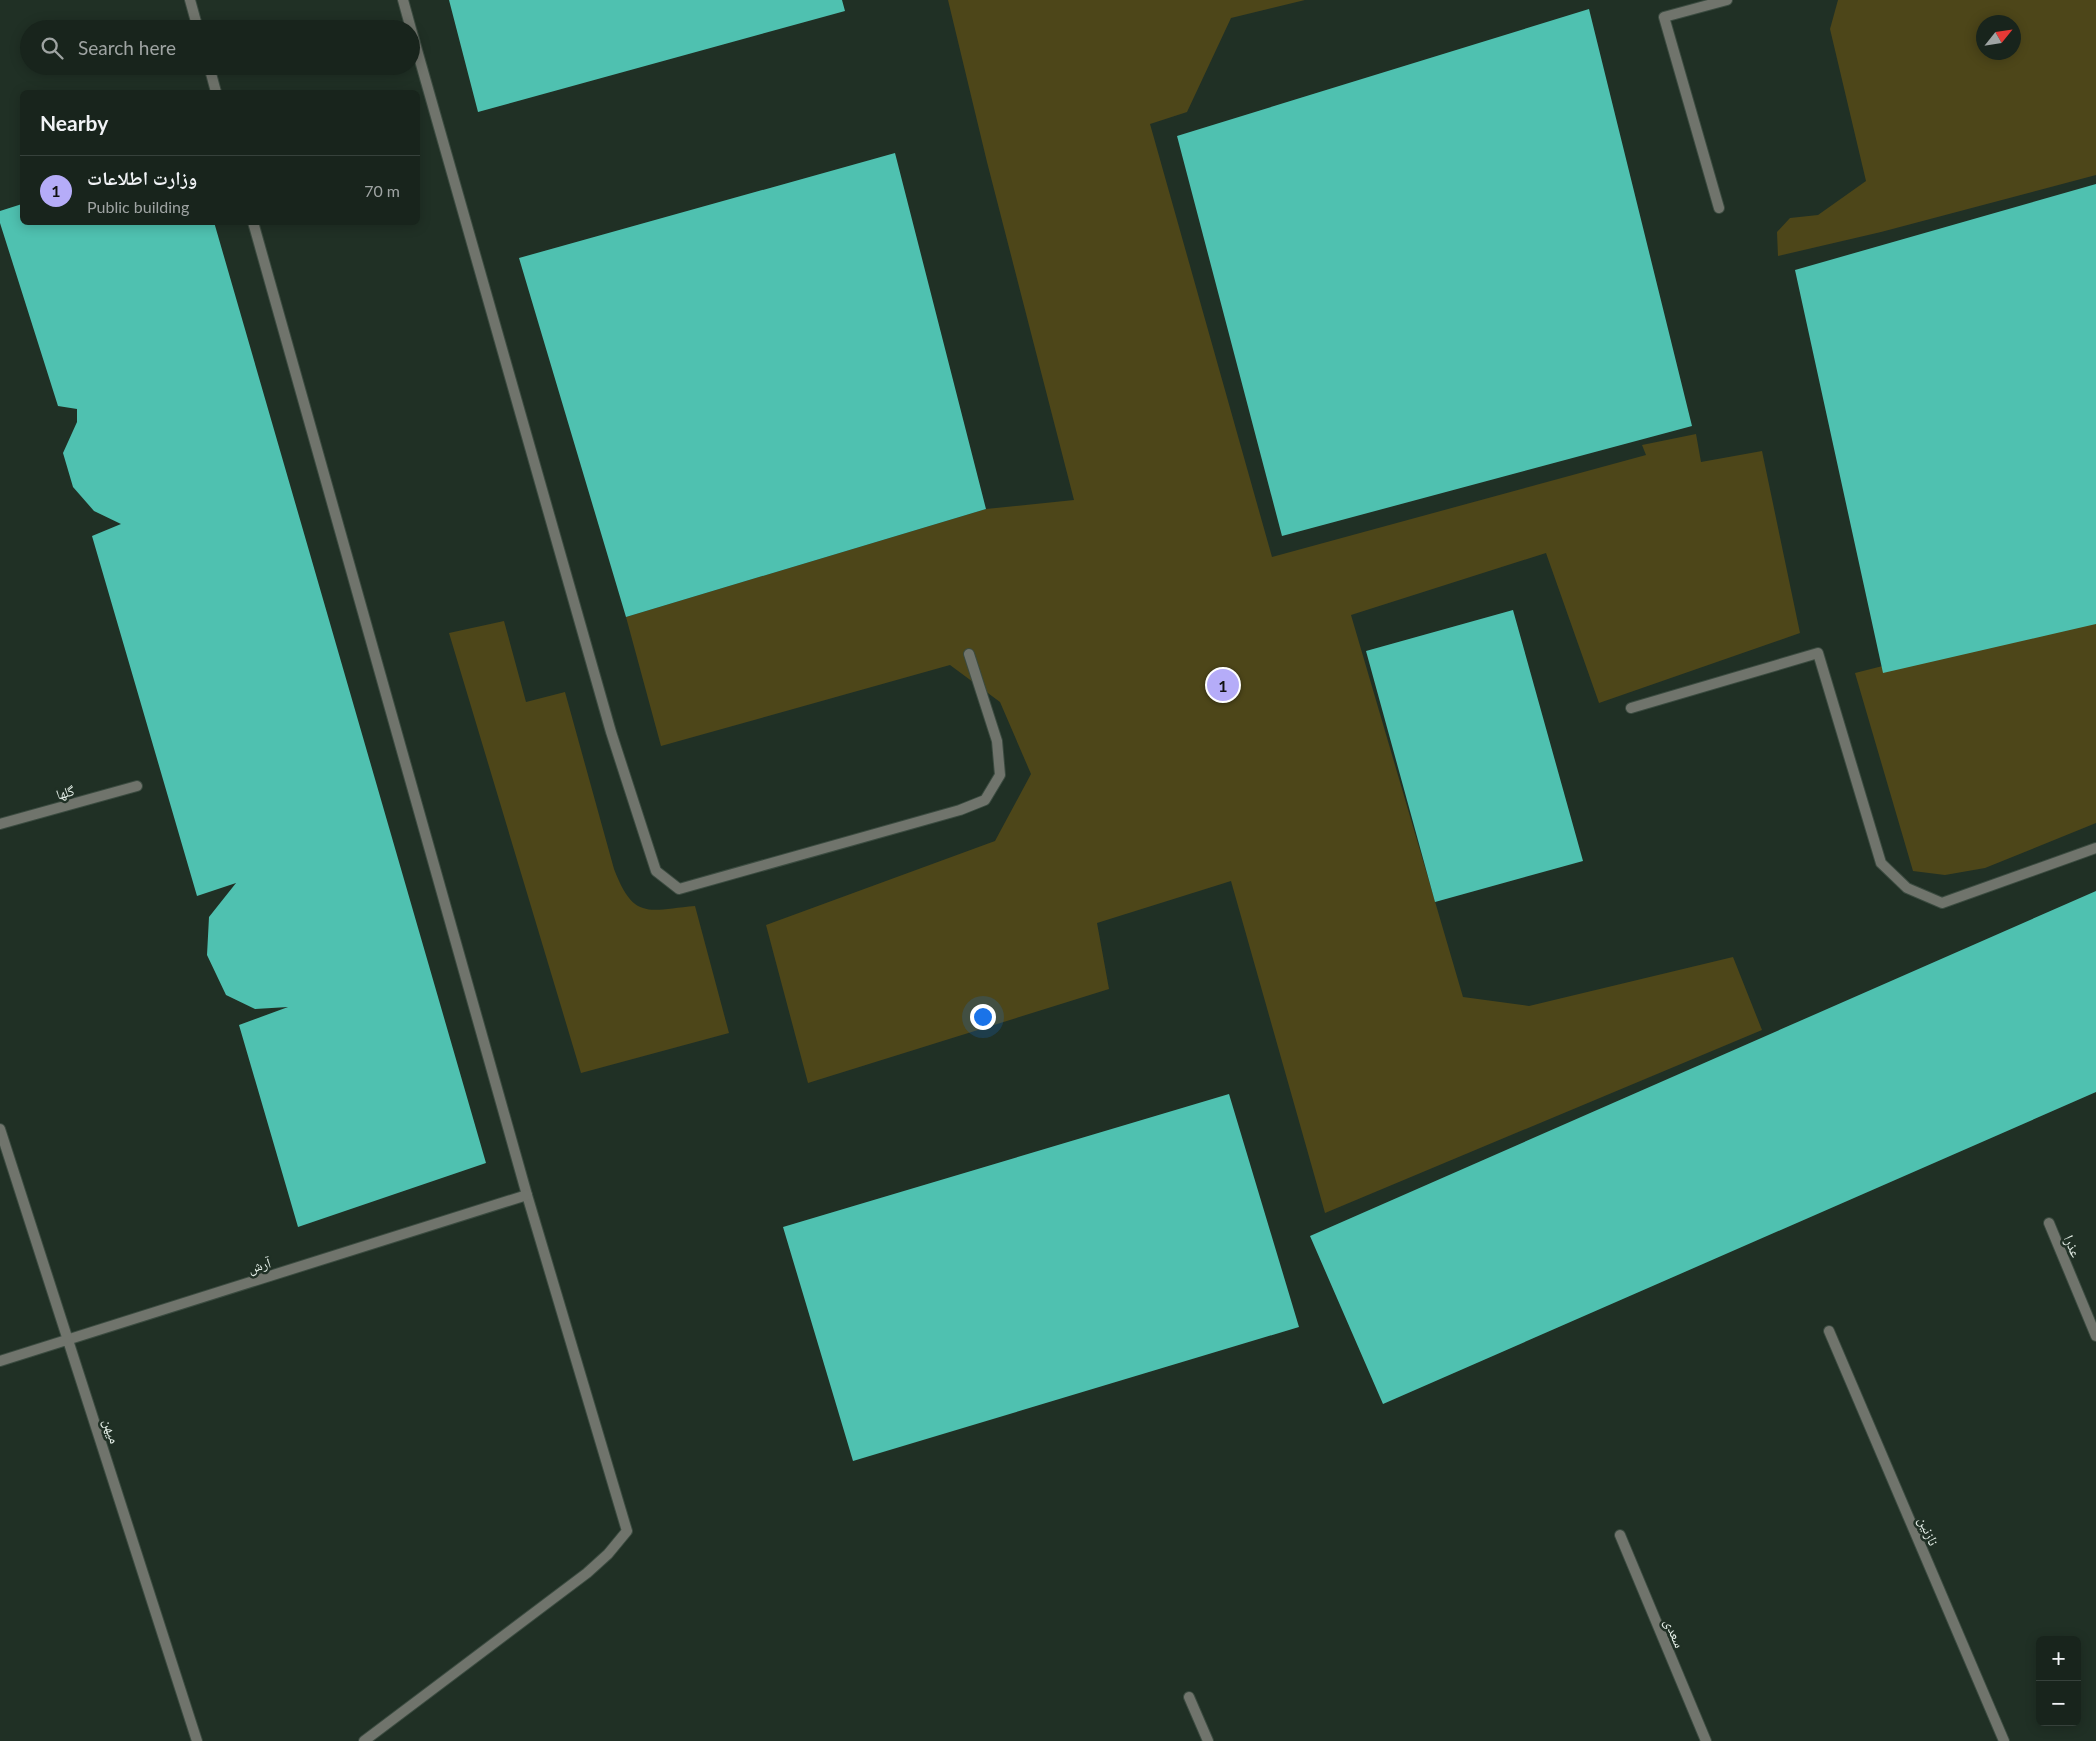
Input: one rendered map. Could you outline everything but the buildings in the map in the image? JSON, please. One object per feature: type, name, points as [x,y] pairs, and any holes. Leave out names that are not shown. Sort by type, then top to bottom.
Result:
[{"type":"street","points":[[190,0],[196,20]]},
{"type":"street","points":[[403,0],[409,20]]},
{"type":"street","points":[[1719,208],[1664,17],[1727,0]]},
{"type":"street","points":[[420,61],[611,732],[656,871],[679,889],[951,813],[985,800],[1000,775],[997,741],[969,654]]},
{"type":"street","points":[[211,75],[215,90]]},
{"type":"street","points":[[254,225],[527,1195],[627,1531],[608,1554],[587,1573],[364,1741]]},
{"type":"street","points":[[1631,708],[1818,653],[1881,863],[1907,888],[1942,903],[2096,848]]},
{"type":"street","name":"گلها","points":[[0,824],[137,786]]},
{"type":"street","name":"میهن","points":[[0,1129],[197,1741]]},
{"type":"street","name":"آرش","points":[[0,1361],[527,1195]]},
{"type":"street","name":"عذرا","points":[[2048,1223],[2096,1336]]},
{"type":"street","name":"نازنین","points":[[1829,1331],[2004,1741]]},
{"type":"street","name":"سعدی","points":[[1620,1535],[1706,1741]]},
{"type":"street","points":[[1189,1697],[1208,1741]]},
{"type":"shaded area","points":[[948,0],[1305,0],[1231,18],[1187,112],[1150,124],[1272,557],[1646,455],[1642,445],[1696,434],[1701,462],[1762,451],[1800,633],[1599,703],[1546,553],[1351,615],[1463,997],[1529,1006],[1733,957],[1762,1030],[1325,1213],[1231,881],[1097,923],[1109,989],[808,1083],[766,925],[995,841],[1031,774],[1000,702],[950,665],[661,746],[626,617],[986,509],[1074,500],[987,162]]},
{"type":"shaded area","points":[[1838,0],[2096,0],[2096,175],[1881,232],[1778,256],[1777,232],[1790,218],[1818,215],[1866,181],[1830,29]]},
{"type":"shaded area","points":[[2096,612],[2096,823],[1985,868],[1945,875],[1913,871],[1855,673]]},
{"type":"shaded area","points":[[504,621],[526,702],[565,692],[614,869],[628,897],[636,905],[654,910],[695,906],[729,1033],[581,1073],[449,633]]},
{"type":"place","name":"وزارت اطلاعات","points":[[1223,685]]}]
